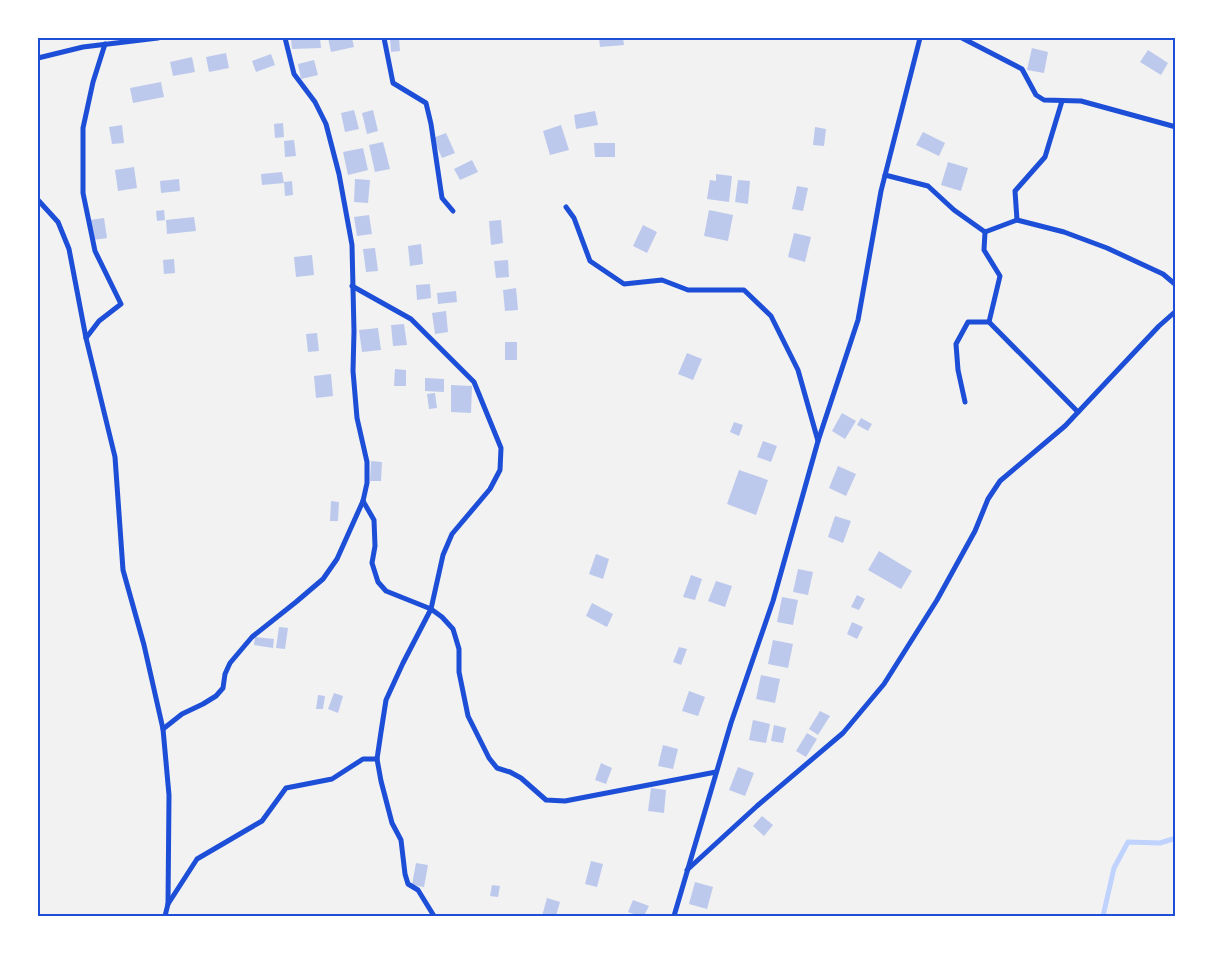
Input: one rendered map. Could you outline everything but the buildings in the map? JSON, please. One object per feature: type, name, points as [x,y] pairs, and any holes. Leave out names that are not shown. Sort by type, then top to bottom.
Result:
[{"type":"street","points":[[38,58],[83,47],[158,38]]},
{"type":"street","points":[[163,729],[182,714],[216,696],[223,688],[225,674],[230,663],[252,637],[323,579],[337,559],[363,501],[367,483],[367,462],[357,418],[353,371],[352,245],[340,174],[326,124],[315,102],[294,74],[285,38]]},
{"type":"street","points":[[384,38],[393,83],[426,103],[442,198],[453,211]]},
{"type":"street","points":[[674,916],[716,772],[773,601],[818,442],[858,320],[885,175],[920,38]]},
{"type":"street","points":[[962,38],[1022,69],[1036,95],[1044,100],[1082,101],[1176,127]]},
{"type":"street","points":[[86,338],[99,321],[121,304],[95,251],[83,194],[83,128],[93,82],[106,44]]},
{"type":"street","points":[[1017,220],[1014,191],[1045,158],[1062,101]]},
{"type":"street","points":[[885,175],[928,186],[954,210],[985,232]]},
{"type":"street","points":[[38,200],[58,222],[69,248],[86,338],[115,457],[123,570],[144,645],[163,729],[169,795],[168,904],[165,916]]},
{"type":"street","points":[[566,208],[574,218],[590,261],[624,284],[662,280],[688,290],[744,290],[771,316],[798,370],[818,442]]},
{"type":"street","points":[[985,232],[1017,220],[1064,232],[1107,248],[1163,274],[1176,285]]},
{"type":"street","points":[[985,232],[984,250],[1000,276],[989,322]]},
{"type":"street","points":[[352,286],[411,319],[474,382],[501,448],[500,470],[490,489],[452,534],[443,555],[431,610],[386,700],[377,760],[385,802],[392,823],[401,840],[408,884],[418,890],[434,916]]},
{"type":"street","points":[[687,870],[757,806],[843,733],[884,684],[937,600],[975,530],[988,498],[1000,481],[1065,426],[1159,326],[1176,311]]},
{"type":"street","points":[[965,402],[958,370],[956,344],[968,322],[989,322],[1078,412]]},
{"type":"street","points":[[363,501],[374,520],[375,546],[372,562],[378,582],[386,591],[431,610],[442,617],[452,629],[459,649],[459,672],[468,716],[488,758],[497,768],[521,778],[546,800],[565,801],[716,772]]},
{"type":"street","points":[[168,904],[197,859],[262,821],[286,788],[332,779],[363,759],[377,760]]},
{"type":"waterway","points":[[1103,916],[1114,868],[1128,842],[1160,843],[1176,838]]}]
